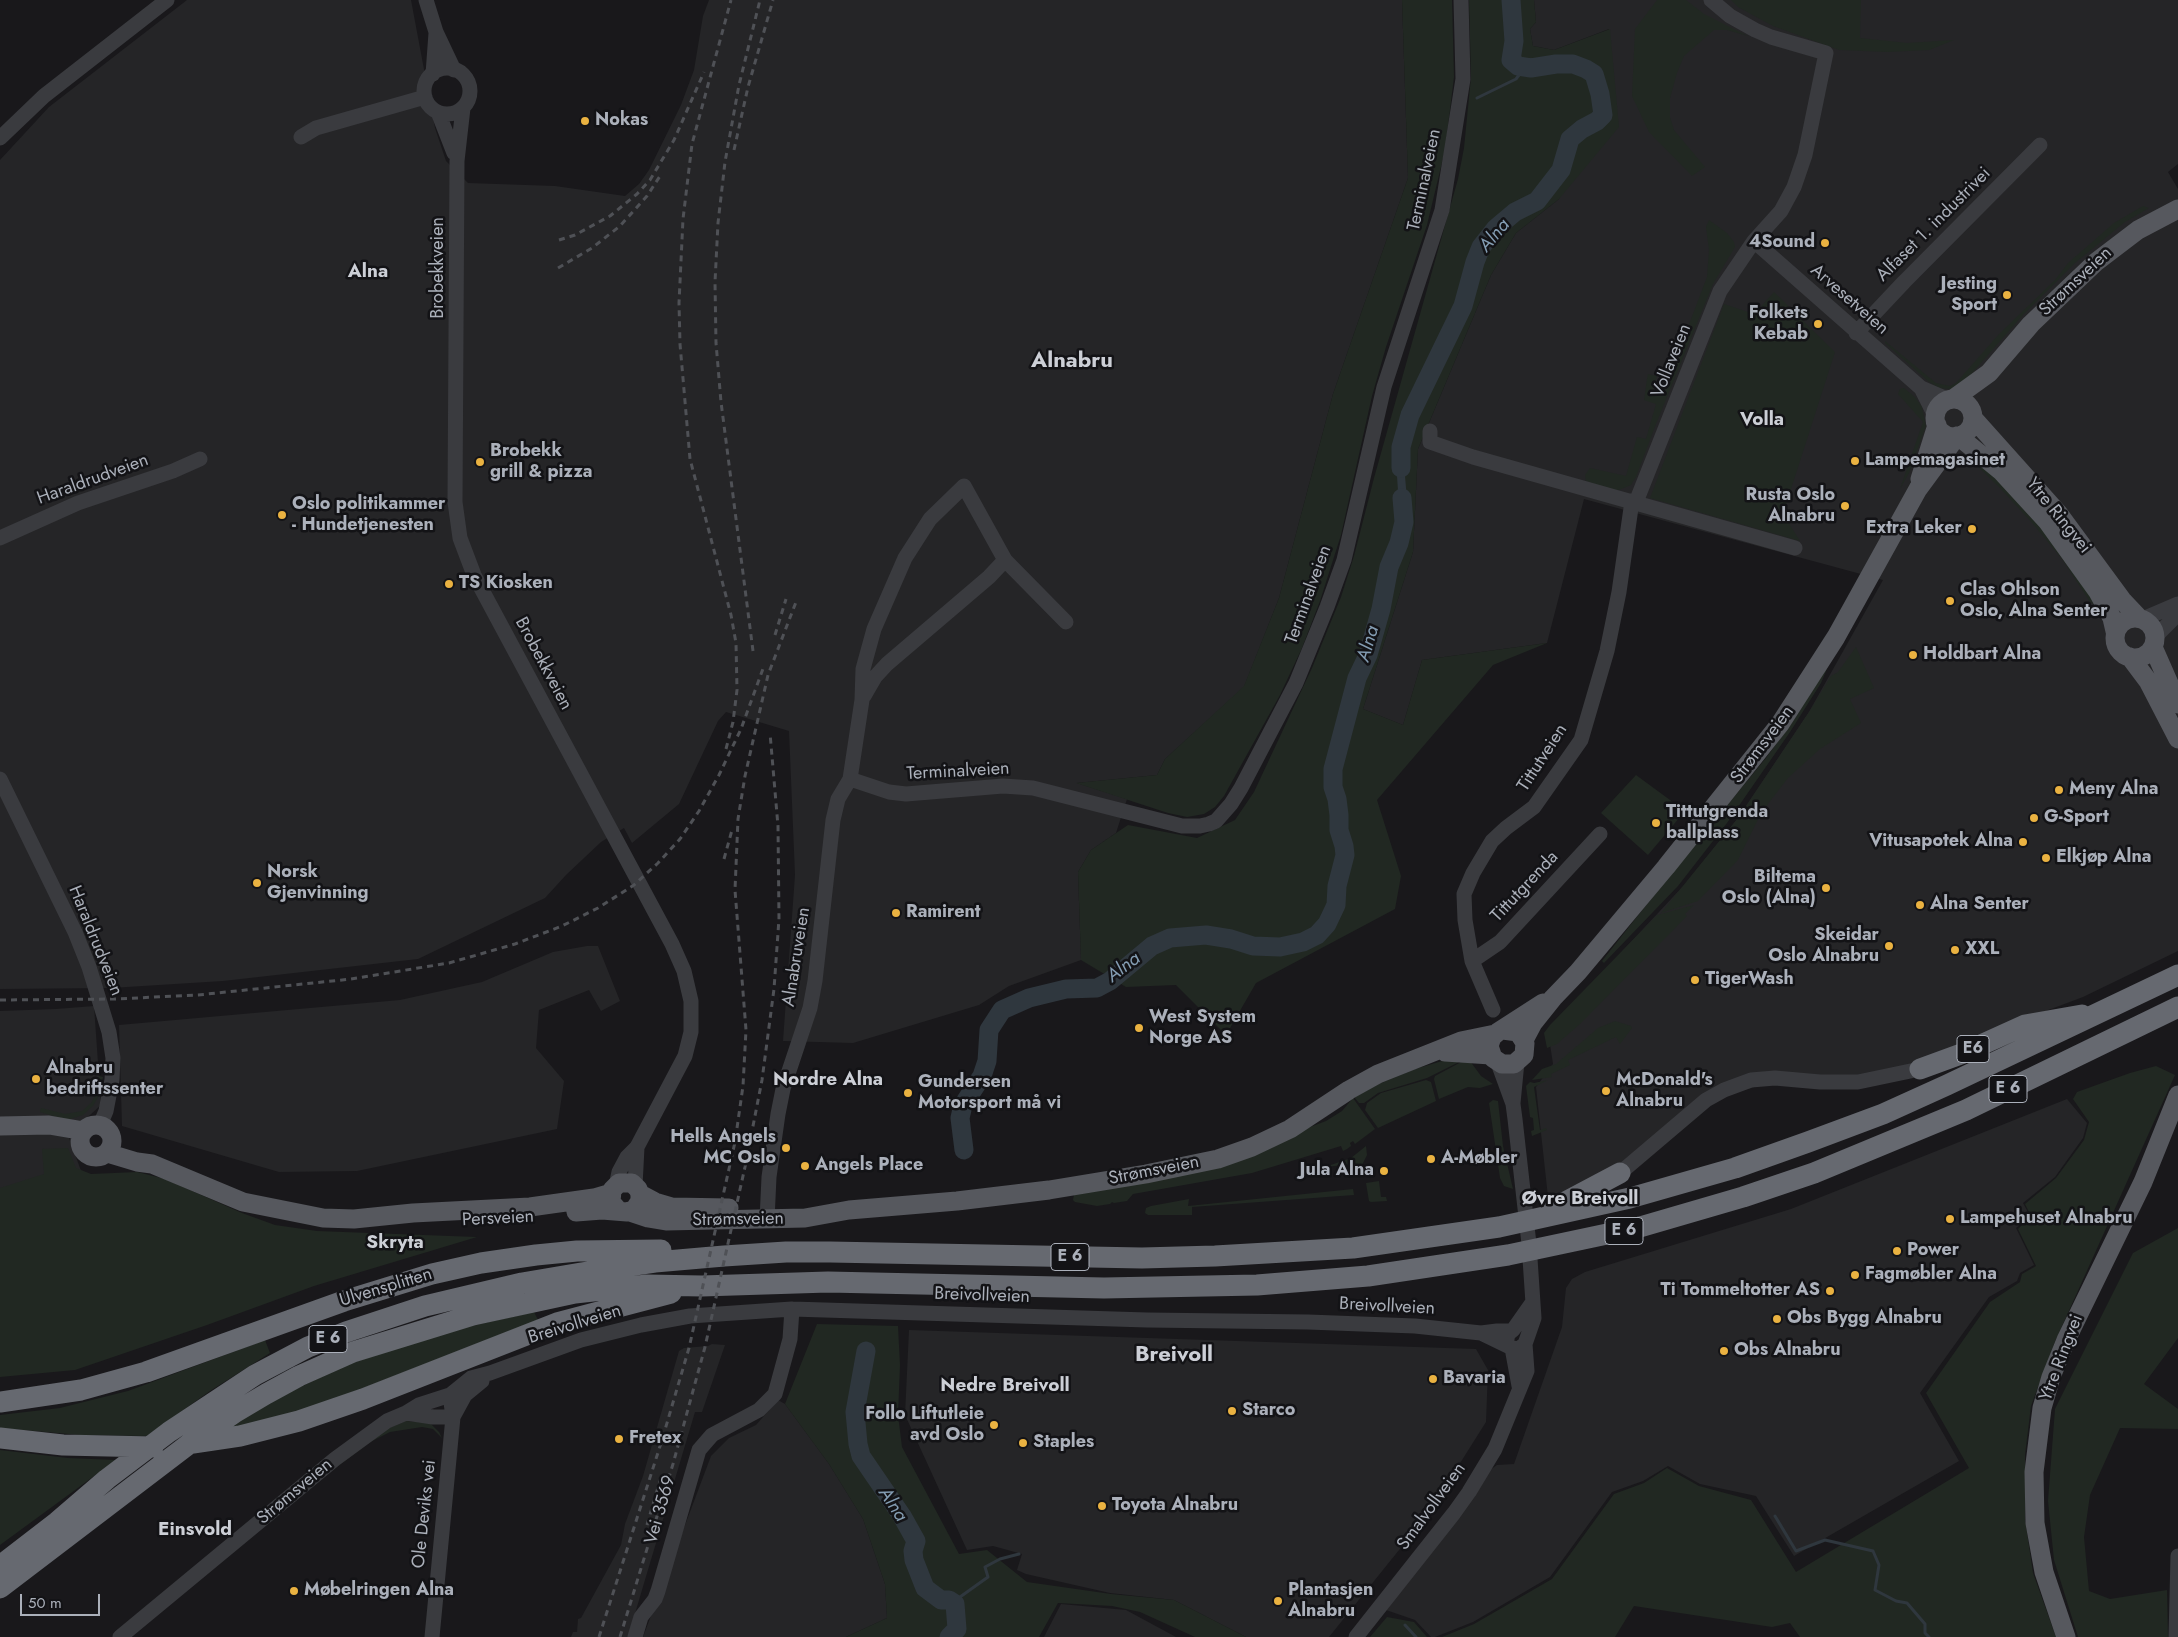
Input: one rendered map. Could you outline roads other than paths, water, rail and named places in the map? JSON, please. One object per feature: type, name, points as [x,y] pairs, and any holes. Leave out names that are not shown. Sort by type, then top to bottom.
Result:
[{"type":"highway","name":"E 6","points":[[0,1566],[57,1522],[107,1479],[200,1410],[254,1375],[308,1347],[364,1325],[468,1295],[581,1273],[686,1259],[786,1252],[1142,1258],[1250,1255],[1400,1242],[1528,1221],[1661,1190],[1735,1168],[1883,1114],[2178,974]]},
{"type":"highway","name":"E 6","points":[[0,1588],[144,1476],[234,1413],[299,1376],[335,1359],[430,1327],[575,1293],[647,1285],[702,1286],[818,1282],[1104,1288],[1257,1285],[1368,1276],[1508,1256],[1586,1240],[1656,1222],[1743,1197],[1814,1173],[1966,1110],[2178,1008]]},
{"type":"highway","name":"E6","points":[[1920,1069],[1962,1054],[2025,1025],[2101,1012]]},
{"type":"highway","points":[[1528,1221],[1620,1174]]},
{"type":"highway","name":"Ulvensplitten","points":[[0,1402],[81,1390],[180,1361],[366,1293],[432,1274],[489,1262],[577,1251],[786,1252]]},
{"type":"highway","points":[[0,1438],[74,1446],[161,1446],[220,1440],[261,1432],[299,1422],[355,1402],[557,1323],[702,1286]]},
{"type":"highway","name":"E 6","points":[[0,1549],[48,1514],[107,1479]]},
{"type":"main road","name":"Strømsveien","points":[[1951,400],[1989,373],[2031,324],[2096,262],[2138,230],[2178,209]]},
{"type":"main road","name":"Strømsveien","points":[[1972,415],[1989,373]]},
{"type":"main road","points":[[1951,400],[1964,402],[1972,415],[1970,427],[1958,436],[1947,435],[1936,421],[1940,406],[1951,400]]},
{"type":"main road","name":"Ytre Ringvei","points":[[1972,415],[2058,513],[2122,600],[2141,618]]},
{"type":"main road","name":"Strømsveien","points":[[1918,489],[1936,421]]},
{"type":"main road","name":"Strømsveien","points":[[1524,1040],[1553,998],[1578,972],[1666,867],[1780,724],[1836,638],[1918,489],[1958,436]]},
{"type":"main road","name":"Ytre Ringvei","points":[[1958,436],[2002,472],[2047,521],[2098,592],[2112,618],[2116,631]]},
{"type":"main road","points":[[2178,704],[2154,642],[2152,627],[2141,618],[2133,617],[2122,622],[2116,631],[2114,639],[2118,649],[2130,658],[2148,681],[2178,739]]},
{"type":"main road","points":[[2130,658],[2143,656],[2154,642]]},
{"type":"main road","name":"Strømsveien","points":[[638,1190],[655,1202],[672,1207],[805,1218],[846,1210],[957,1201],[1049,1190],[1146,1174],[1218,1159],[1271,1140],[1365,1081],[1404,1063],[1462,1041],[1499,1032],[1532,1009],[1553,998]]},
{"type":"main road","points":[[1514,1030],[1524,1040],[1524,1055],[1517,1062],[1510,1065],[1495,1059],[1489,1046],[1499,1032],[1514,1030]]},
{"type":"main road","name":"Strømsveien","points":[[1436,1052],[1473,1052],[1495,1059]]},
{"type":"main road","name":"Ytre Ringvei","points":[[2066,1637],[2044,1572],[2035,1524],[2034,1472],[2042,1408],[2060,1352],[2140,1188],[2178,1095]]},
{"type":"main road","name":"Persveien","points":[[0,1126],[29,1126],[94,1134],[141,1153],[152,1164]]},
{"type":"main road","points":[[94,1134],[112,1145],[107,1153]]},
{"type":"main road","name":"Persveien","points":[[94,1134],[87,1154],[95,1157],[107,1153],[137,1162],[152,1164],[243,1202],[275,1210],[323,1218],[376,1218],[417,1222],[484,1221],[529,1218],[588,1210],[625,1211]]},
{"type":"main road","points":[[628,1182],[638,1190],[639,1205],[625,1211],[613,1206],[613,1189],[628,1182]]},
{"type":"main road","name":"Persveien","points":[[376,1218],[413,1213],[530,1207],[594,1198],[613,1189]]},
{"type":"main road","name":"Strømsveien","points":[[625,1211],[666,1221],[767,1214]]},
{"type":"street","points":[[0,138],[51,90],[167,0]]},
{"type":"street","points":[[426,0],[436,32],[454,70]]},
{"type":"street","name":"Terminalveien","points":[[850,779],[889,792],[906,794],[990,787],[1033,788],[1182,826],[1200,826],[1216,821],[1231,804],[1242,788],[1296,683],[1344,560],[1384,387],[1442,210],[1463,79],[1462,0]]},
{"type":"street","name":"Vollaveien","points":[[1634,501],[1720,291],[1754,241],[1781,211],[1794,187],[1805,155],[1826,53],[1771,37],[1755,30],[1730,16],[1711,0]]},
{"type":"street","points":[[433,74],[436,32]]},
{"type":"street","points":[[444,69],[454,70],[463,75],[470,87],[470,96],[463,108],[455,113],[446,114],[438,112],[428,103],[425,97],[426,84],[433,74],[444,69]]},
{"type":"street","points":[[301,137],[316,128],[425,97]]},
{"type":"street","name":"Brobekkveien","points":[[463,108],[457,161],[455,502],[460,538],[474,575],[672,944],[690,990],[692,1022],[685,1056],[637,1146],[624,1164],[613,1189]]},
{"type":"street","name":"Brobekkveien","points":[[438,112],[448,132],[457,161]]},
{"type":"street","name":"Alfaset 1. industrivei","points":[[1856,333],[2040,145]]},
{"type":"street","name":"Arvesetveien","points":[[1754,241],[1856,333],[1921,388],[1951,400]]},
{"type":"street","name":"Arvesetveien","points":[[1921,388],[1936,421]]},
{"type":"street","points":[[1430,431],[1430,442],[1473,457],[1795,548]]},
{"type":"street","name":"Haraldrudveien","points":[[0,538],[78,502],[173,471],[200,459]]},
{"type":"street","name":"Alnabruveien","points":[[767,1214],[769,1177],[783,1089],[810,1008],[815,981],[833,820],[838,799],[850,779],[862,700],[863,669],[874,629],[905,558],[930,519],[964,486],[1005,560],[1066,622]]},
{"type":"street","name":"Tittutveien","points":[[1493,1010],[1472,961],[1465,920],[1464,894],[1473,872],[1492,841],[1534,807],[1581,740],[1607,651],[1634,501]]},
{"type":"street","name":"Alnabruveien","points":[[862,700],[875,677],[887,664],[990,577],[1005,560]]},
{"type":"street","points":[[2141,618],[2178,604]]},
{"type":"street","points":[[2154,642],[2178,614]]},
{"type":"street","name":"Haraldrudveien","points":[[0,780],[66,914],[105,1016],[112,1047],[113,1069],[110,1092],[94,1134]]},
{"type":"street","name":"Tittutgrenda","points":[[1472,961],[1500,942],[1600,834]]},
{"type":"street","name":"Smalvollveien","points":[[1356,1637],[1429,1546],[1469,1492],[1501,1436],[1519,1387],[1516,1339],[1534,1318],[1529,1244],[1513,1104],[1495,1059]]},
{"type":"street","name":"Smalvollveien","points":[[1513,1104],[1517,1062]]},
{"type":"street","points":[[1620,1174],[1706,1100],[1724,1090],[1759,1079],[1858,1082],[1920,1069]]},
{"type":"street","name":"Brobekkveien","points":[[637,1146],[638,1190]]},
{"type":"street","name":"Breivollveien","points":[[450,1395],[471,1378],[581,1340],[641,1324],[690,1316],[792,1309],[1369,1324],[1415,1326],[1516,1339]]},
{"type":"street","name":"Vei 3569","points":[[635,1637],[641,1617],[655,1599],[658,1591],[699,1450],[712,1434],[759,1410],[775,1394],[790,1339],[792,1309]]},
{"type":"street","name":"Breivollveien","points":[[453,1417],[465,1395],[490,1373]]},
{"type":"street","name":"Strømsveien","points":[[120,1637],[355,1443],[387,1421],[419,1405],[450,1395]]},
{"type":"street","name":"Ole Deviks vei","points":[[432,1637],[453,1417],[450,1395]]},
{"type":"street","points":[[406,1413],[432,1417],[453,1417]]},
{"type":"street","points":[[2176,1637],[2178,1556]]},
{"type":"waterway","name":"Alna","points":[[1401,468],[1401,447],[1410,415],[1463,306],[1481,247],[1496,228],[1515,212],[1537,201],[1561,170],[1570,139],[1603,115],[1600,94],[1594,74],[1586,69],[1573,64],[1556,64],[1531,68],[1518,66],[1511,60],[1514,41],[1511,0]]},
{"type":"waterway","points":[[1477,98],[1516,79],[1525,67]]},
{"type":"waterway","name":"Alna","points":[[964,1150],[960,1118],[963,1105],[982,1076],[987,1061],[989,1030],[1002,1010],[1029,998],[1066,989],[1097,988],[1110,981],[1152,946],[1170,938],[1206,935],[1231,939],[1253,946],[1280,947],[1303,942],[1317,935],[1327,924],[1336,905],[1337,886],[1345,855],[1339,830],[1337,799],[1333,787],[1333,769],[1357,678],[1368,655],[1381,609],[1389,567],[1399,543],[1404,522],[1402,498]]},
{"type":"waterway","name":"Alna","points":[[866,1351],[855,1412],[861,1456],[902,1516],[916,1541],[913,1551],[914,1560],[925,1588],[941,1600],[949,1600],[955,1604],[957,1629],[949,1637]]},
{"type":"waterway","points":[[1775,1516],[1796,1551],[1825,1540],[1873,1551],[1879,1565],[1875,1590],[1896,1601],[1907,1603],[1925,1624],[1925,1633],[1929,1637]]},
{"type":"waterway","points":[[953,1602],[988,1577],[985,1567],[1000,1559],[1019,1554]]},
{"type":"waterway","points":[[1405,1625],[1416,1637]]},
{"type":"railway","points":[[726,749],[733,722],[737,690],[736,643],[731,615],[690,459],[680,344],[679,303],[683,219],[692,144],[731,0]]},
{"type":"railway","points":[[753,651],[721,402],[716,343],[715,282],[718,223],[725,162],[739,85],[760,0]]},
{"type":"railway","points":[[734,150],[748,87],[773,0]]},
{"type":"railway","points":[[559,240],[575,235],[610,216],[637,194],[650,180],[674,140],[704,72]]},
{"type":"railway","points":[[558,268],[592,248],[620,226],[647,196],[660,176]]},
{"type":"railway","points":[[775,635],[786,599]]},
{"type":"railway","points":[[599,1637],[662,1440],[689,1348],[735,1142],[743,1086],[746,1030],[735,890],[738,819],[745,776],[768,675],[796,602]]},
{"type":"railway","points":[[0,1000],[115,999],[198,995],[351,979],[449,963],[515,944],[562,926],[598,908],[634,885],[680,839],[699,811],[719,775],[741,729],[764,666]]},
{"type":"railway","points":[[620,1637],[673,1464],[705,1347],[745,1167],[762,1080],[774,989],[779,919],[778,826],[770,733]]},
{"type":"railway","points":[[724,859],[732,830]]},
{"type":"railway","points":[[647,1525],[661,1477]]},
{"type":"place","name":"Nokas","points":[[585,121]]},
{"type":"place","name":"4Sound","points":[[1825,243]]},
{"type":"place","name":"Jesting Sport","points":[[2007,295]]},
{"type":"place","name":"Folkets Kebab","points":[[1818,324]]},
{"type":"place","name":"Lampemagasinet","points":[[1855,461]]},
{"type":"place","name":"Brobekk grill & pizza","points":[[480,462]]},
{"type":"place","name":"Rusta Oslo Alnabru","points":[[1845,506]]},
{"type":"place","name":"Oslo politikammer - Hundetjenesten","points":[[282,515]]},
{"type":"place","name":"Extra Leker","points":[[1972,529]]},
{"type":"place","name":"TS Kiosken","points":[[449,584]]},
{"type":"place","name":"Clas Ohlson Oslo, Alna Senter","points":[[1950,601]]},
{"type":"place","name":"Holdbart Alna","points":[[1913,655]]},
{"type":"place","name":"Meny Alna","points":[[2059,790]]},
{"type":"place","name":"G-Sport","points":[[2034,818]]},
{"type":"place","name":"Tittutgrenda ballplass","points":[[1656,823]]},
{"type":"place","name":"Vitusapotek Alna","points":[[2023,842]]},
{"type":"place","name":"Elkjøp Alna","points":[[2046,858]]},
{"type":"place","name":"Norsk Gjenvinning","points":[[257,883]]},
{"type":"place","name":"Biltema Oslo (Alna)","points":[[1826,888]]},
{"type":"place","name":"Alna Senter","points":[[1920,905]]},
{"type":"place","name":"Ramirent","points":[[896,913]]},
{"type":"place","name":"Skeidar Oslo Alnabru","points":[[1889,946]]},
{"type":"place","name":"XXL","points":[[1955,950]]},
{"type":"place","name":"TigerWash","points":[[1695,980]]},
{"type":"place","name":"West System Norge AS","points":[[1139,1028]]},
{"type":"place","name":"Alnabru bedriftssenter","points":[[36,1079]]},
{"type":"place","name":"McDonald's Alnabru","points":[[1606,1091]]},
{"type":"place","name":"Gundersen Motorsport må vi","points":[[908,1093]]},
{"type":"place","name":"Hells Angels MC Oslo","points":[[786,1148]]},
{"type":"place","name":"A-Møbler","points":[[1431,1159]]},
{"type":"place","name":"Angels Place","points":[[805,1166]]},
{"type":"place","name":"Jula Alna","points":[[1384,1171]]},
{"type":"place","name":"Lampehuset Alnabru","points":[[1950,1219]]},
{"type":"place","name":"Power","points":[[1897,1251]]},
{"type":"place","name":"Fagmøbler Alna","points":[[1855,1275]]},
{"type":"place","name":"Ti Tommeltotter AS","points":[[1830,1291]]},
{"type":"place","name":"Obs Bygg Alnabru","points":[[1777,1319]]},
{"type":"place","name":"Obs Alnabru","points":[[1724,1351]]},
{"type":"place","name":"Bavaria","points":[[1433,1379]]},
{"type":"place","name":"Starco","points":[[1232,1411]]},
{"type":"place","name":"Follo Liftutleie avd Oslo","points":[[994,1425]]},
{"type":"place","name":"Fretex","points":[[619,1439]]},
{"type":"place","name":"Staples","points":[[1023,1443]]},
{"type":"place","name":"Toyota Alnabru","points":[[1102,1506]]},
{"type":"place","name":"Møbelringen Alna","points":[[294,1591]]},
{"type":"place","name":"Plantasjen Alnabru","points":[[1278,1601]]},
{"type":"district","name":"Alna","points":[[368,272]]},
{"type":"district","name":"Alnabru","points":[[1072,362]]},
{"type":"district","name":"Volla","points":[[1762,420]]},
{"type":"district","name":"Nordre Alna","points":[[828,1080]]},
{"type":"district","name":"Øvre Breivoll","points":[[1580,1199]]},
{"type":"district","name":"Skryta","points":[[395,1243]]},
{"type":"district","name":"Breivoll","points":[[1174,1356]]},
{"type":"district","name":"Nedre Breivoll","points":[[1005,1386]]},
{"type":"district","name":"Einsvold","points":[[195,1530]]}]
